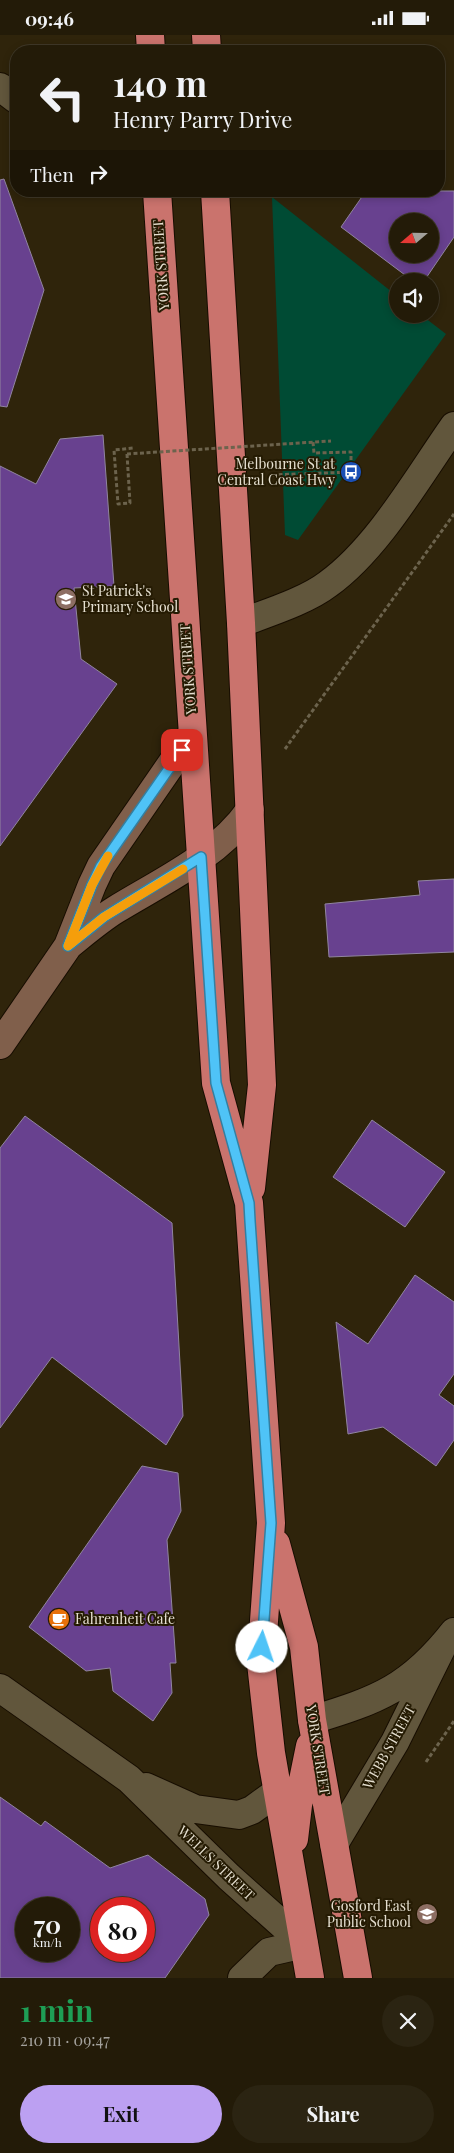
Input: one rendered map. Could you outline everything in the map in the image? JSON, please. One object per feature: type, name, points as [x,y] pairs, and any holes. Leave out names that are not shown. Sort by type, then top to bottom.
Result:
[{"type":"highway","name":"YORK STREET","points":[[153,197],[216,1083],[249,1203]]},
{"type":"highway","name":"YORK STREET","points":[[215,197],[241,623],[262,1085],[249,1203],[271,1523],[261,1663],[277,1792],[310,1978]]},
{"type":"highway","name":"YORK STREET","points":[[271,1523],[304,1647],[312,1719],[358,1978]]},
{"type":"highway","points":[[290,1865],[298,1805],[310,1756],[312,1719]]},
{"type":"main road","points":[[0,1045],[68,946],[101,866],[192,734]]},
{"type":"main road","points":[[68,946],[104,917],[201,857],[234,831],[250,810]]},
{"type":"street","points":[[241,623],[278,609],[328,585],[369,546],[454,427]]},
{"type":"street","name":"WEBB STREET","points":[[312,1719],[380,1697],[413,1675],[448,1640]]},
{"type":"street","name":"WEBB STREET","points":[[334,1844],[395,1742],[448,1640]]},
{"type":"street","name":"WELLS STREET","points":[[0,1687],[129,1779],[229,1877],[304,1944]]},
{"type":"street","name":"WELLS STREET","points":[[129,1779],[195,1809],[239,1815],[252,1810],[277,1792]]},
{"type":"street","points":[[242,1978],[269,1952],[304,1944]]},
{"type":"path","points":[[133,448],[114,450],[118,504],[130,503],[127,454],[331,441]]},
{"type":"path","points":[[272,475],[351,472],[351,452],[314,453],[313,442]]},
{"type":"path","points":[[284,749],[454,514]]},
{"type":"green space","points":[[272,197],[389,290],[389,323],[432,323],[446,334],[298,540],[285,535]]},
{"type":"building","points":[[4,179],[44,290],[7,407],[0,406],[0,180]]},
{"type":"building","points":[[445,191],[454,191],[454,237],[439,259],[439,213],[389,213],[389,263],[341,227],[362,197],[445,197]]},
{"type":"building","points":[[389,263],[436,263],[429,273],[402,273]]},
{"type":"building","points":[[103,435],[114,586],[74,588],[81,659],[117,684],[0,846],[0,466],[36,484],[60,439]]},
{"type":"building","points":[[454,879],[454,952],[329,957],[325,904],[420,895],[418,881]]},
{"type":"building","points":[[25,1116],[172,1223],[183,1416],[166,1445],[52,1357],[0,1428],[0,1148]]},
{"type":"building","points":[[372,1120],[445,1172],[405,1227],[333,1177]]},
{"type":"building","points":[[415,1275],[454,1302],[454,1374],[439,1395],[454,1406],[454,1440],[436,1466],[383,1427],[348,1434],[336,1322],[368,1344]]},
{"type":"building","points":[[142,1466],[178,1473],[181,1511],[167,1540],[176,1663],[170,1663],[172,1693],[153,1721],[113,1691],[110,1668],[86,1671],[29,1627]]},
{"type":"building","points":[[0,1797],[41,1826],[45,1821],[110,1868],[148,1855],[205,1899],[209,1915],[165,1978],[0,1978]]},
{"type":"slow traffic","points":[[108,856],[92,885],[68,946],[104,917],[183,869]]},
{"type":"place","name":"Melbourne St at Central Coast Hwy","points":[[351,472]]},
{"type":"place","name":"St Patrick's Primary School","points":[[66,599]]},
{"type":"place","name":"Fahrenheit Cafe","points":[[59,1619]]},
{"type":"place","name":"Gosford East Public School","points":[[427,1914]]},
{"type":"route","points":[[182,750],[101,866],[68,946],[104,917],[201,857],[209,954],[216,1083],[249,1203],[263,1384],[271,1523],[262,1647]]}]
